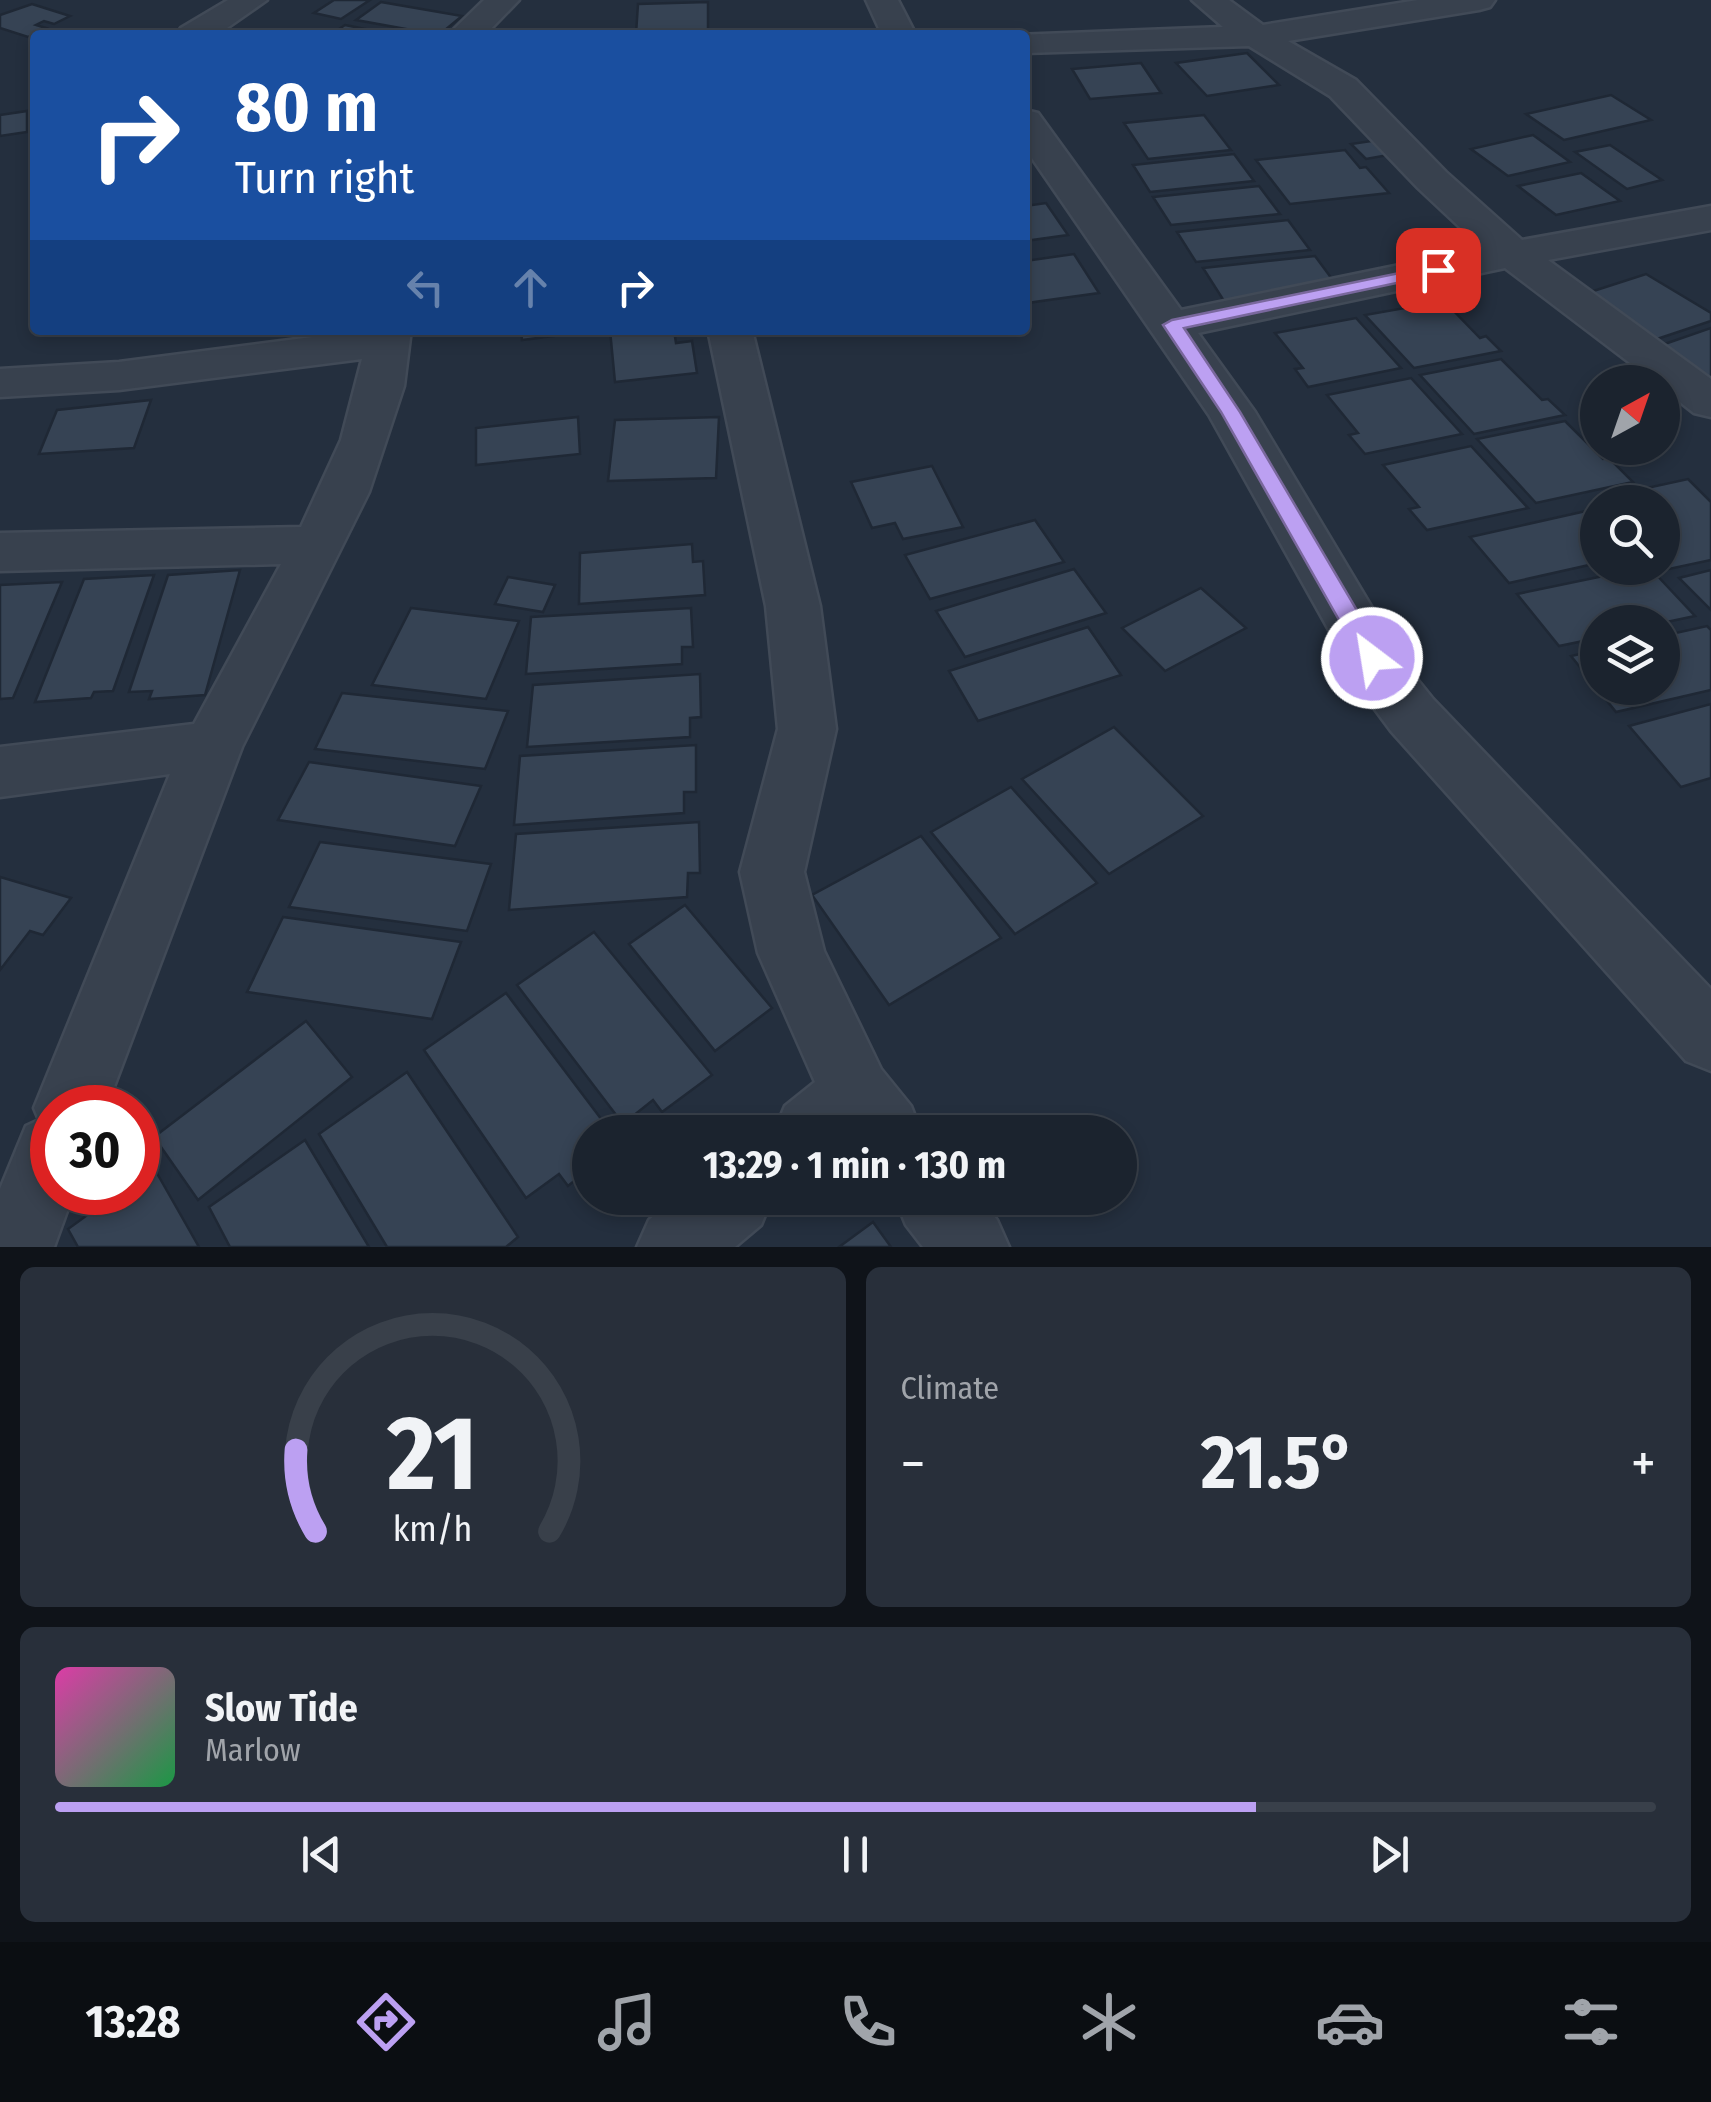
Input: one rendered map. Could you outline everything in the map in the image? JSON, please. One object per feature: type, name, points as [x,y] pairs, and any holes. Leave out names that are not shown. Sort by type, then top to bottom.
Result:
[{"type":"street","points":[[201,30],[251,0]]},
{"type":"street","points":[[470,30],[503,0]]},
{"type":"street","points":[[882,0],[897,30]]},
{"type":"street","points":[[1208,0],[1256,36],[1343,88],[1432,180],[1513,254],[1711,402]]},
{"type":"street","points":[[1030,43],[1256,36],[1479,0]]},
{"type":"street","points":[[1030,127],[1230,412],[1352,624],[1412,716],[1711,1038]]},
{"type":"street","points":[[1172,325],[1513,254],[1700,230]]},
{"type":"street","points":[[731,335],[793,606],[807,729],[772,872],[791,953],[849,1115]]},
{"type":"street","points":[[0,384],[119,376],[388,336],[386,374],[350,475],[213,746],[79,1085]]},
{"type":"street","points":[[0,552],[315,546]]},
{"type":"street","points":[[0,772],[213,746]]},
{"type":"street","points":[[15,1247],[30,1208]]},
{"type":"street","points":[[676,1247],[714,1215]]},
{"type":"street","points":[[946,1215],[970,1247]]},
{"type":"building","points":[[334,0],[370,0],[341,19],[314,13]]},
{"type":"building","points":[[381,2],[462,16],[445,30],[411,30],[356,20]]},
{"type":"building","points":[[708,2],[708,30],[636,30],[638,4]]},
{"type":"building","points":[[32,4],[70,16],[54,24],[44,21],[36,25],[46,28],[30,30],[28,37],[0,28],[0,15]]},
{"type":"building","points":[[345,25],[370,30],[338,30]]},
{"type":"building","points":[[1247,53],[1279,85],[1207,96],[1176,63]]},
{"type":"building","points":[[1141,63],[1161,93],[1090,99],[1072,69]]},
{"type":"building","points":[[1611,95],[1651,120],[1564,140],[1526,114]]},
{"type":"building","points":[[27,111],[27,132],[0,136],[0,115]]},
{"type":"building","points":[[1204,115],[1231,150],[1148,159],[1124,123]]},
{"type":"building","points":[[1533,135],[1570,162],[1508,176],[1471,149]]},
{"type":"building","points":[[1378,140],[1394,154],[1366,159],[1351,144]]},
{"type":"building","points":[[1610,145],[1662,180],[1627,189],[1575,152]]},
{"type":"building","points":[[1345,150],[1389,193],[1290,204],[1256,160]]},
{"type":"building","points":[[1234,154],[1254,181],[1150,192],[1133,165]]},
{"type":"building","points":[[1581,173],[1620,201],[1556,215],[1518,186]]},
{"type":"building","points":[[1259,186],[1280,214],[1171,225],[1153,197]]},
{"type":"building","points":[[1046,203],[1068,235],[1030,240],[1030,205]]},
{"type":"building","points":[[1288,220],[1310,250],[1196,262],[1177,232]]},
{"type":"building","points":[[1074,254],[1099,293],[1030,303],[1030,260]]},
{"type":"building","points":[[1315,256],[1338,287],[1224,301],[1203,268]]},
{"type":"building","points":[[1646,274],[1711,313],[1711,321],[1648,342],[1581,295]]},
{"type":"building","points":[[1444,301],[1480,338],[1486,336],[1501,351],[1414,368],[1365,315]]},
{"type":"building","points":[[1356,318],[1401,368],[1308,387],[1295,369],[1303,368],[1275,333]]},
{"type":"building","points":[[1711,328],[1711,386],[1656,347]]},
{"type":"building","points":[[522,335],[561,335],[522,340]]},
{"type":"building","points":[[610,335],[675,335],[676,343],[692,341],[697,373],[615,382]]},
{"type":"building","points":[[1501,359],[1542,400],[1548,399],[1565,415],[1474,434],[1420,375]]},
{"type":"building","points":[[1411,378],[1462,434],[1365,454],[1349,435],[1358,433],[1327,395]]},
{"type":"building","points":[[151,400],[134,448],[39,454],[57,410]]},
{"type":"building","points":[[578,417],[580,454],[476,465],[476,428]]},
{"type":"building","points":[[719,417],[716,478],[608,481],[615,420]]},
{"type":"building","points":[[1565,421],[1580,436],[1580,465],[1616,465],[1633,482],[1580,485],[1580,493],[1536,503],[1477,439]]},
{"type":"building","points":[[1471,446],[1528,508],[1427,530],[1409,509],[1419,507],[1383,465]]},
{"type":"building","points":[[932,466],[963,527],[903,539],[895,523],[872,528],[851,482]]},
{"type":"building","points":[[1688,479],[1711,502],[1711,560],[1680,567],[1680,485],[1661,485]]},
{"type":"building","points":[[1580,512],[1580,567],[1509,583],[1470,537]]},
{"type":"building","points":[[1035,520],[1064,562],[930,599],[905,555]]},
{"type":"building","points":[[692,544],[693,562],[703,561],[705,595],[579,604],[580,553]]},
{"type":"building","points":[[1074,569],[1106,613],[965,657],[936,611]]},
{"type":"building","points":[[240,570],[205,695],[149,699],[152,691],[129,692],[168,575]]},
{"type":"building","points":[[1711,570],[1711,610],[1680,579]]},
{"type":"building","points":[[154,575],[113,691],[94,692],[91,698],[35,702],[84,579]]},
{"type":"building","points":[[508,577],[555,585],[543,612],[495,604]]},
{"type":"building","points":[[1580,581],[1580,585],[1666,585],[1695,616],[1680,619],[1680,605],[1580,605],[1580,642],[1559,646],[1517,594]]},
{"type":"building","points":[[62,582],[13,698],[0,699],[0,585]]},
{"type":"building","points":[[1201,588],[1246,628],[1165,671],[1122,628]]},
{"type":"building","points":[[411,608],[519,621],[486,699],[372,685]]},
{"type":"building","points":[[691,608],[693,647],[682,647],[682,664],[526,674],[531,617]]},
{"type":"building","points":[[1707,626],[1711,630],[1711,690],[1680,697],[1680,632]]},
{"type":"building","points":[[1088,627],[1121,675],[978,721],[949,671]]},
{"type":"building","points":[[700,674],[701,717],[690,718],[690,737],[527,747],[533,685]]},
{"type":"building","points":[[342,693],[508,711],[485,769],[315,749]]},
{"type":"building","points":[[1711,704],[1711,778],[1681,787],[1629,726]]},
{"type":"building","points":[[1610,705],[1646,705],[1616,712]]},
{"type":"building","points":[[1114,727],[1203,816],[1109,874],[1022,779]]},
{"type":"building","points":[[696,745],[696,792],[684,792],[684,813],[514,825],[520,756]]},
{"type":"building","points":[[309,762],[481,786],[455,846],[278,820]]},
{"type":"building","points":[[1011,787],[1097,883],[1015,934],[931,832]]},
{"type":"building","points":[[699,822],[700,873],[688,873],[687,897],[509,910],[516,834]]},
{"type":"building","points":[[921,836],[1001,938],[889,1005],[812,895]]},
{"type":"building","points":[[320,842],[491,864],[467,931],[289,907]]},
{"type":"building","points":[[0,877],[71,898],[43,935],[30,931],[0,970]]},
{"type":"building","points":[[685,905],[772,1008],[715,1051],[629,944]]},
{"type":"building","points":[[283,917],[461,942],[432,1019],[247,992]]},
{"type":"building","points":[[594,932],[712,1075],[662,1112],[653,1100],[634,1115],[616,1115],[517,985]]},
{"type":"building","points":[[506,993],[598,1115],[572,1115],[572,1183],[568,1186],[559,1174],[526,1198],[424,1050]]},
{"type":"building","points":[[306,1021],[352,1077],[198,1200],[160,1146],[160,1132]]},
{"type":"building","points":[[407,1072],[518,1237],[506,1247],[387,1247],[319,1134]]},
{"type":"building","points":[[305,1140],[369,1247],[230,1247],[209,1207]]},
{"type":"building","points":[[160,1179],[199,1247],[78,1247],[68,1229],[87,1215],[160,1215]]},
{"type":"building","points":[[873,1222],[891,1247],[839,1247]]},
{"type":"route","points":[[1372,658],[1230,412],[1172,325],[1438,270]]}]
